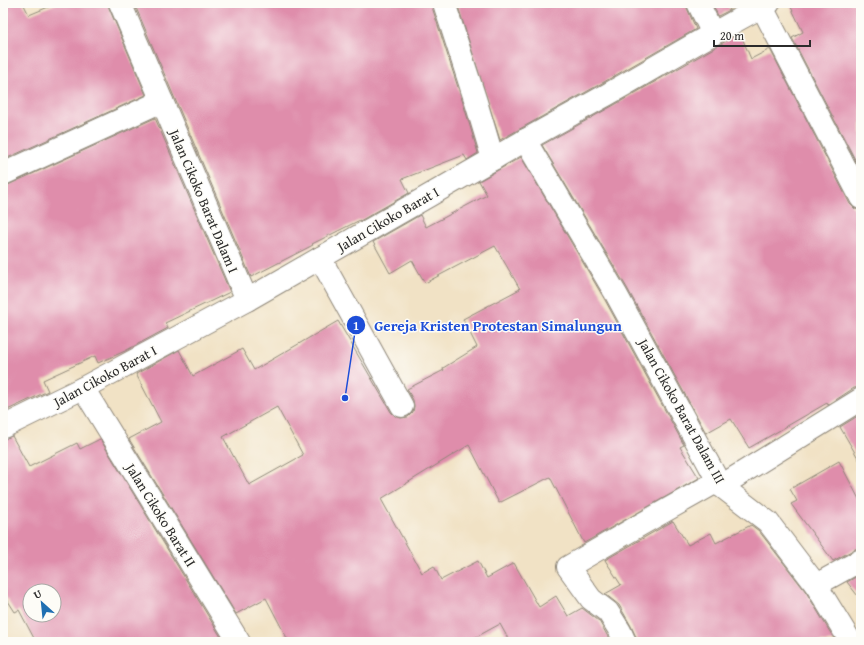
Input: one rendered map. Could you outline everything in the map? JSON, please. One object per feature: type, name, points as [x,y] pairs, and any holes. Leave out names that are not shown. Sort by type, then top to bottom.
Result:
[{"type":"street","name":"Jalan Cikoko Barat Dalam I","points":[[120,3],[247,300]]},
{"type":"street","points":[[444,3],[493,159]]},
{"type":"street","points":[[698,3],[713,34]]},
{"type":"street","points":[[765,5],[861,198]]},
{"type":"street","name":"Jalan Cikoko Barat I","points":[[3,427],[83,388],[247,300],[525,140],[765,5]]},
{"type":"street","points":[[3,174],[162,101]]},
{"type":"street","name":"Jalan Cikoko Barat Dalam III","points":[[525,140],[616,294],[719,483],[768,522],[816,585],[851,642]]},
{"type":"street","points":[[320,258],[402,406]]},
{"type":"street","name":"Jalan Cikoko Barat II","points":[[83,388],[238,642]]},
{"type":"street","points":[[625,642],[608,612],[591,599],[568,567],[640,525],[719,483],[861,399]]},
{"type":"street","points":[[816,585],[861,560]]},
{"type":"building","points":[[3,3],[23,3],[29,15],[58,3],[108,3],[146,95],[3,160]]},
{"type":"building","points":[[134,3],[432,3],[478,153],[467,160],[464,155],[402,179],[409,193],[360,221],[312,244],[313,245],[251,277]]},
{"type":"building","points":[[457,3],[686,3],[696,29],[500,140]]},
{"type":"building","points":[[712,3],[727,3],[730,10],[718,16]]},
{"type":"building","points":[[789,3],[861,3],[861,171],[792,38],[803,32]]},
{"type":"building","points":[[740,33],[751,59],[770,49],[850,204],[855,209],[861,210],[861,387],[854,388],[828,405],[827,403],[749,448],[731,419],[706,433],[627,288],[542,145]]},
{"type":"building","points":[[155,118],[230,292],[165,323],[168,328],[125,351],[98,363],[95,356],[43,380],[48,391],[3,412],[3,186]]},
{"type":"building","points":[[521,157],[605,300],[684,445],[680,447],[699,478],[584,543],[550,477],[499,503],[469,445],[381,499],[422,573],[434,566],[441,580],[478,561],[487,578],[514,563],[539,607],[556,596],[568,616],[582,608],[599,621],[611,642],[510,642],[500,624],[467,642],[289,642],[266,598],[236,614],[129,439],[161,422],[136,374],[179,350],[193,376],[242,349],[254,370],[338,321],[391,412],[395,416],[401,418],[408,417],[413,412],[414,406],[413,400],[407,389],[444,370],[443,368],[477,347],[463,319],[520,289],[495,246],[425,283],[412,260],[390,273],[373,242],[420,215],[426,227],[487,195],[479,181]],"holes":[[[277,407],[303,455],[249,485],[223,437]]]},
{"type":"building","points":[[861,414],[861,463],[840,427]]},
{"type":"building","points":[[12,436],[29,467],[77,443],[80,449],[100,439],[224,642],[36,642],[26,623],[62,623],[62,583],[22,583],[22,616],[19,610],[15,612],[3,593],[3,439]]},
{"type":"building","points":[[839,461],[861,503],[861,548],[855,549],[833,561],[791,504],[797,501],[790,489]]},
{"type":"building","points":[[673,521],[688,545],[711,533],[716,543],[751,525],[759,531],[806,592],[836,642],[637,642],[631,626],[619,605],[605,594],[621,585],[605,560]]},
{"type":"building","points":[[861,574],[861,600],[847,582]]},
{"type":"place","name":"Gereja Kristen Protestan Simalungun","points":[[345,398]]}]
